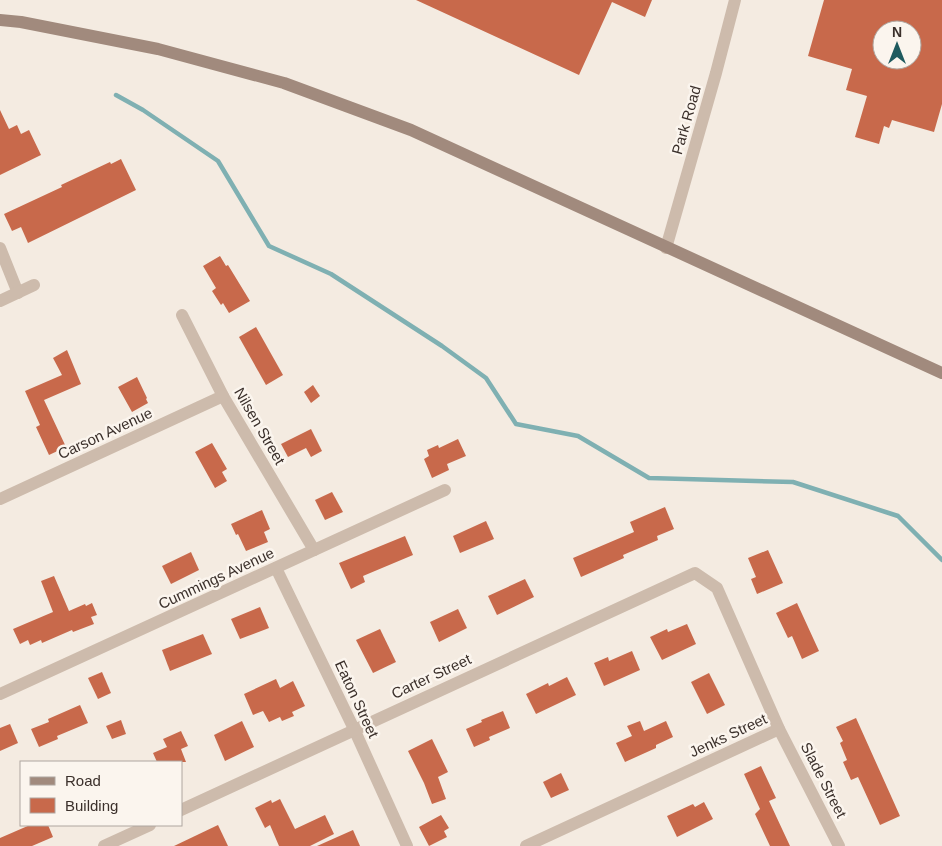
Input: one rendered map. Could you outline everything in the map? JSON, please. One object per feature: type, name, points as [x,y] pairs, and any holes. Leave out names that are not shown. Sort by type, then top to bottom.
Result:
[{"type":"main road","points":[[0,20],[21,22],[158,49],[284,83],[411,130],[942,373]]},
{"type":"street","name":"Park Road","points":[[666,248],[735,0]]},
{"type":"street","points":[[0,248],[18,293]]},
{"type":"street","points":[[0,301],[34,285]]},
{"type":"street","name":"Nilsen Street","points":[[182,316],[223,396],[314,550]]},
{"type":"street","name":"Carson Avenue","points":[[0,499],[223,396]]},
{"type":"street","name":"Cummings Avenue","points":[[0,694],[445,490]]},
{"type":"street","name":"Eaton Street","points":[[276,568],[354,730],[407,846]]},
{"type":"street","name":"Carter Street","points":[[182,810],[695,573]]},
{"type":"street","name":"Jenks Street","points":[[526,846],[779,729],[717,588],[695,573]]},
{"type":"street","name":"Slade Street","points":[[779,729],[839,846]]},
{"type":"street","points":[[104,846],[148,826]]},
{"type":"building","points":[[416,0],[652,0],[645,17],[612,2],[579,75]]},
{"type":"building","points":[[824,0],[942,0],[942,104],[934,132],[892,120],[889,128],[884,126],[879,144],[855,137],[867,96],[846,90],[852,69],[808,56]]},
{"type":"building","points":[[0,110],[9,129],[17,125],[21,134],[29,130],[41,155],[0,175]]},
{"type":"building","points":[[121,159],[136,190],[28,243],[21,227],[12,231],[4,214],[62,187],[61,185],[110,162],[111,164]]},
{"type":"building","points":[[220,256],[226,266],[228,265],[250,301],[229,313],[212,291],[216,288],[203,266]]},
{"type":"building","points":[[256,327],[283,375],[266,385],[239,337]]},
{"type":"building","points":[[67,350],[81,384],[44,400],[66,447],[49,455],[36,427],[40,425],[25,391],[62,375],[53,358]]},
{"type":"building","points":[[137,377],[148,403],[132,412],[118,387]]},
{"type":"building","points":[[313,385],[320,396],[311,403],[304,392]]},
{"type":"building","points":[[311,429],[322,451],[311,457],[306,448],[288,457],[281,444]]},
{"type":"building","points":[[458,439],[466,456],[447,464],[449,470],[432,478],[424,459],[429,456],[427,450],[438,445],[439,448]]},
{"type":"building","points":[[212,443],[227,469],[222,472],[227,481],[215,488],[195,452]]},
{"type":"building","points":[[332,492],[343,512],[325,520],[315,500]]},
{"type":"building","points":[[665,507],[674,529],[657,536],[658,540],[623,555],[624,558],[581,577],[573,558],[634,532],[630,522]]},
{"type":"building","points":[[262,510],[270,529],[264,532],[268,542],[246,551],[231,524]]},
{"type":"building","points":[[486,521],[494,539],[460,553],[453,536]]},
{"type":"building","points":[[405,536],[413,555],[363,576],[365,582],[351,589],[339,563]]},
{"type":"building","points":[[768,550],[783,583],[757,594],[751,579],[756,577],[748,558]]},
{"type":"building","points":[[191,552],[199,570],[171,584],[162,566]]},
{"type":"building","points":[[54,576],[69,611],[92,603],[97,615],[91,617],[94,624],[73,632],[72,630],[42,643],[41,640],[30,645],[28,640],[20,644],[13,629],[53,612],[41,581]]},
{"type":"building","points":[[525,579],[534,597],[497,615],[488,596]]},
{"type":"building","points":[[797,603],[819,651],[802,659],[792,636],[788,638],[776,613]]},
{"type":"building","points":[[260,607],[269,628],[240,639],[231,619]]},
{"type":"building","points":[[458,609],[467,628],[439,642],[430,622]]},
{"type":"building","points":[[687,624],[696,644],[662,660],[650,637],[667,629],[668,632]]},
{"type":"building","points":[[380,629],[396,662],[373,673],[356,640]]},
{"type":"building","points":[[203,634],[212,654],[170,671],[162,650]]},
{"type":"building","points":[[632,651],[640,670],[604,686],[594,663],[608,657],[609,661]]},
{"type":"building","points":[[102,672],[111,693],[98,699],[88,678]]},
{"type":"building","points":[[709,673],[725,705],[707,714],[691,682]]},
{"type":"building","points":[[567,677],[576,695],[536,714],[526,694],[548,683],[549,686]]},
{"type":"building","points":[[276,679],[280,688],[293,681],[305,706],[292,712],[294,716],[282,721],[280,717],[269,722],[263,711],[253,715],[244,694]]},
{"type":"building","points":[[80,705],[88,723],[57,736],[58,739],[39,747],[31,729],[49,722],[48,719]]},
{"type":"building","points":[[503,711],[510,728],[489,737],[490,740],[474,747],[466,729],[482,722],[481,720]]},
{"type":"building","points":[[856,718],[900,816],[880,825],[858,777],[851,780],[843,762],[847,760],[840,743],[843,741],[836,727]]},
{"type":"building","points":[[121,720],[126,734],[112,739],[106,726]]},
{"type":"building","points":[[242,721],[254,747],[225,761],[214,735]]},
{"type":"building","points":[[640,721],[644,731],[666,721],[673,737],[656,745],[656,748],[625,762],[616,743],[632,736],[627,726]]},
{"type":"building","points":[[10,724],[18,743],[0,751],[0,728]]},
{"type":"building","points":[[181,731],[188,746],[181,749],[186,762],[157,761],[153,753],[167,747],[163,739]]},
{"type":"building","points":[[432,739],[448,772],[438,777],[446,799],[432,804],[408,751]]},
{"type":"building","points":[[761,766],[776,798],[769,801],[790,846],[770,846],[755,814],[760,809],[744,774]]},
{"type":"building","points":[[561,773],[569,790],[551,798],[543,782]]},
{"type":"building","points":[[280,799],[295,829],[325,815],[334,834],[310,846],[279,846],[270,825],[265,828],[255,808],[271,800],[272,803]]},
{"type":"building","points":[[704,802],[713,819],[677,837],[667,816],[693,804],[695,807]]},
{"type":"building","points":[[441,815],[449,828],[444,831],[447,837],[429,846],[419,827]]},
{"type":"building","points":[[218,825],[228,846],[174,846]]},
{"type":"building","points":[[28,826],[48,826],[53,837],[32,846],[0,846],[0,838]]},
{"type":"building","points":[[353,830],[360,846],[317,846]]},
{"type":"waterway","points":[[116,95],[143,110],[218,161],[269,246],[331,274],[442,346],[486,378],[516,424],[578,436],[649,478],[793,482],[898,516],[942,560]]}]
